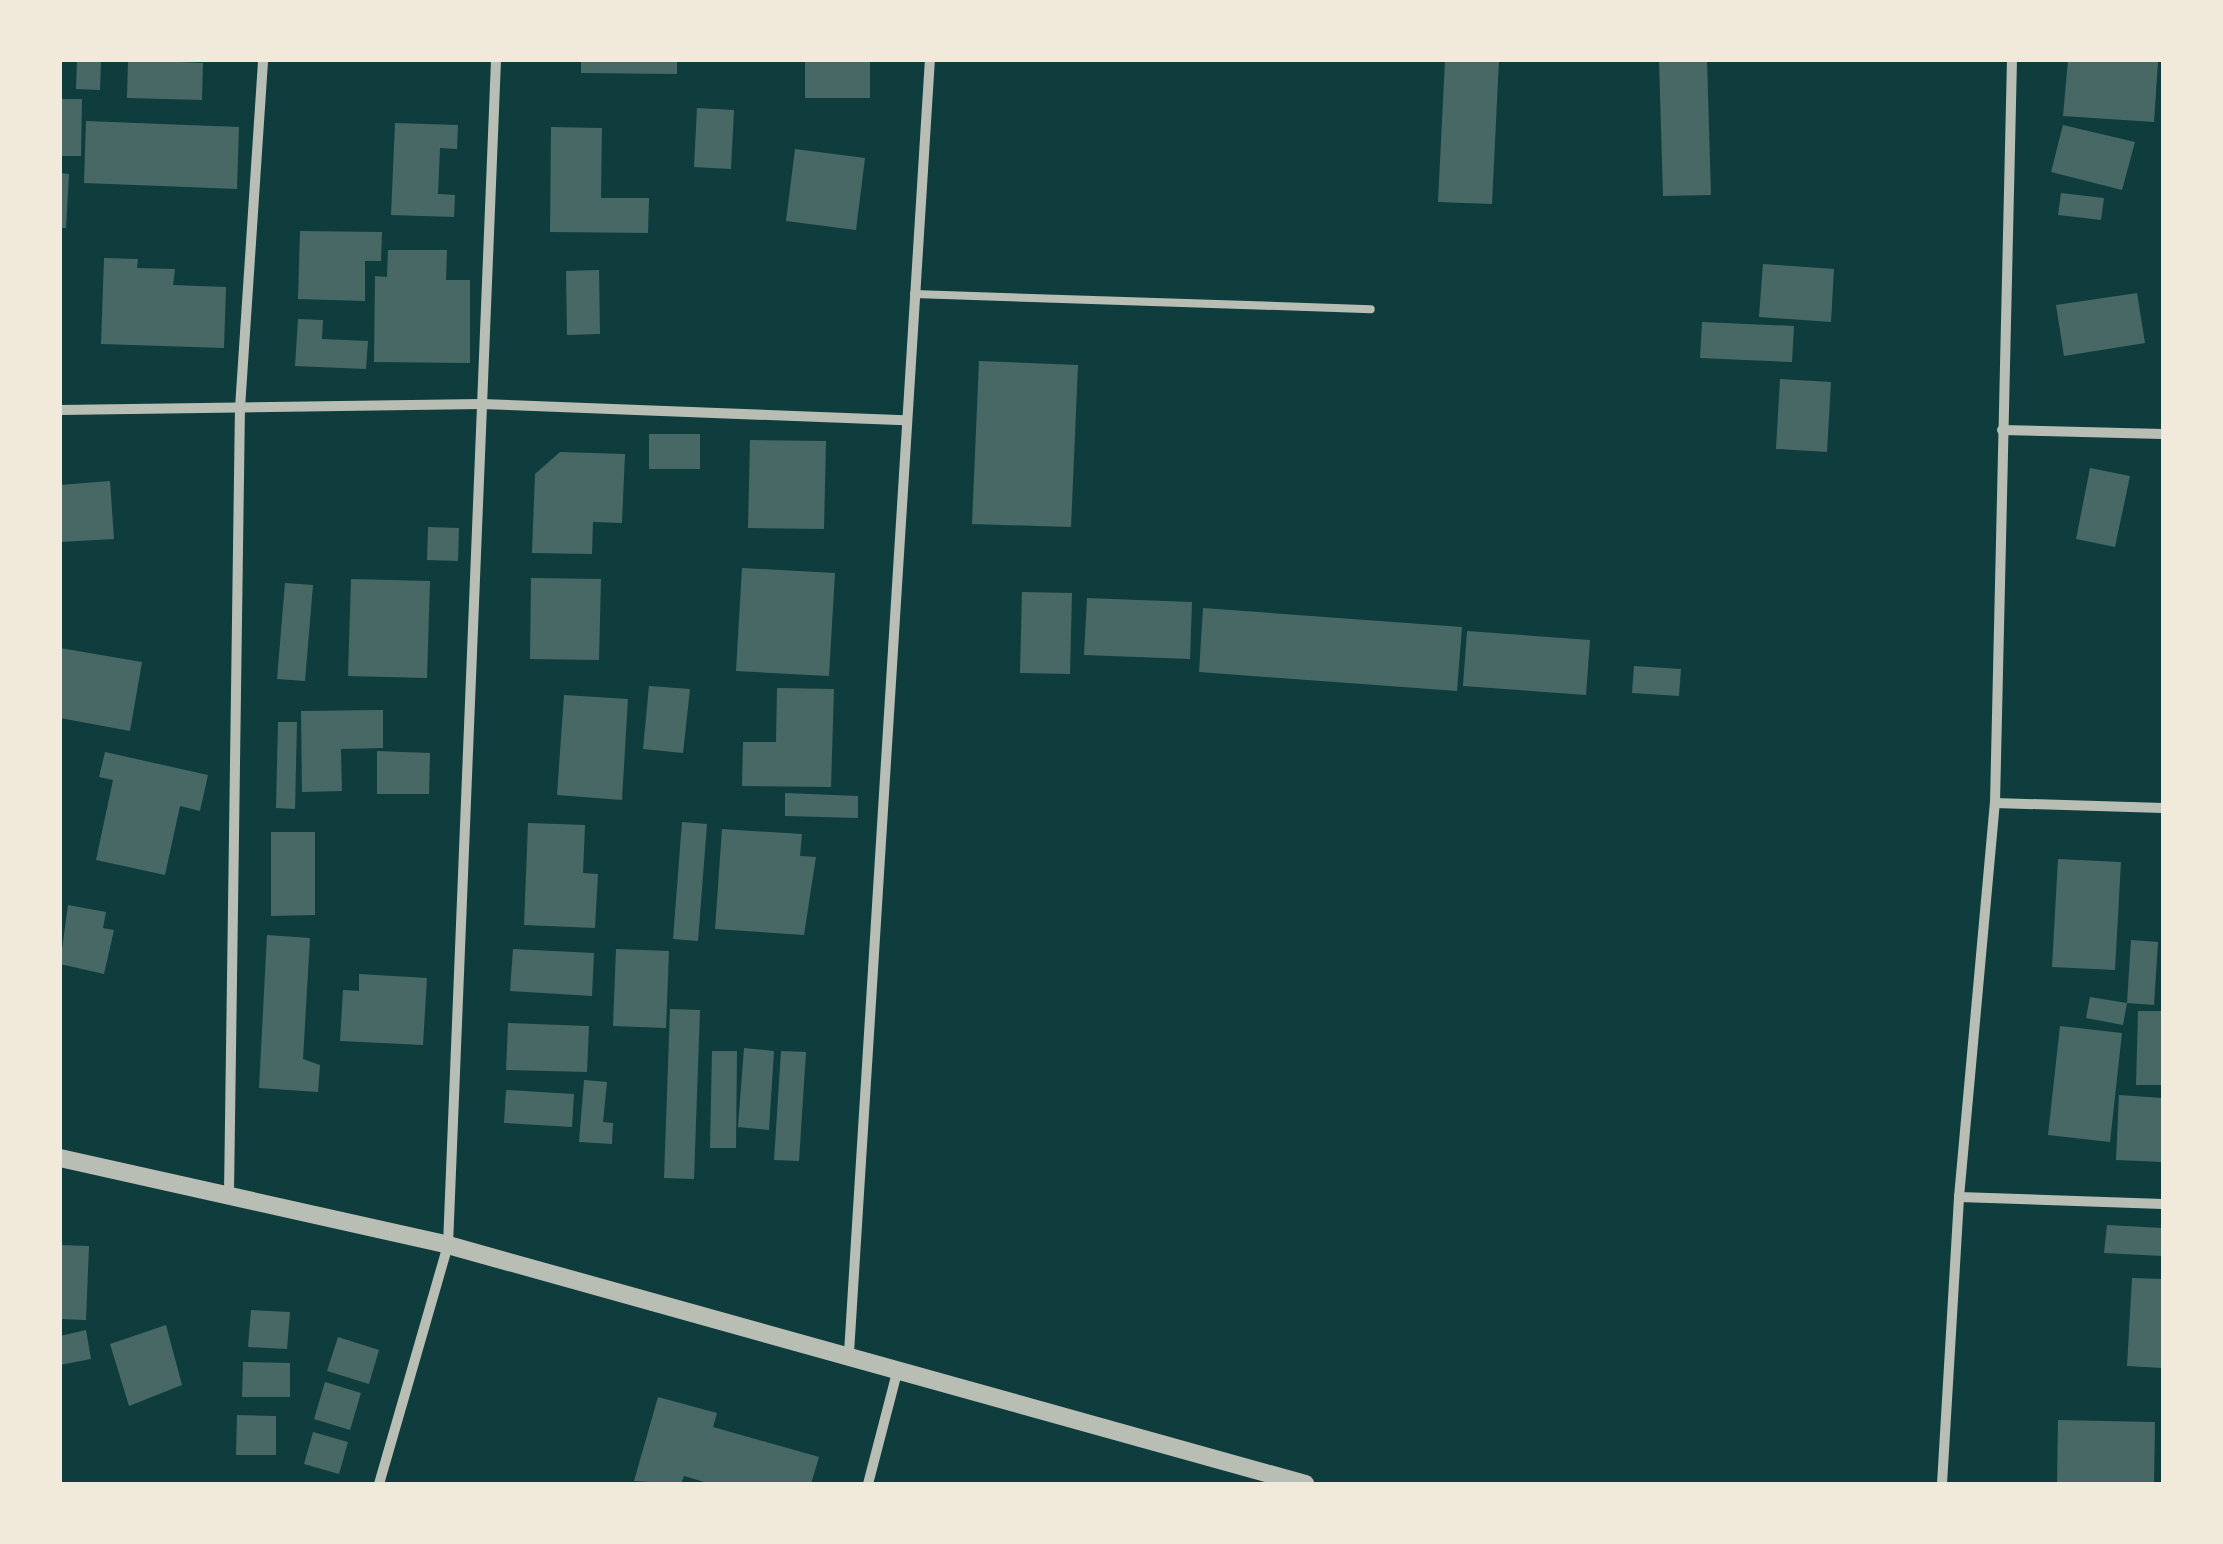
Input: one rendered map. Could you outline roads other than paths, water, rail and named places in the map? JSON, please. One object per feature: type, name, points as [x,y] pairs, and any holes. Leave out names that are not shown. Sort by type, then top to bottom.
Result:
[{"type":"street","points":[[229,1193],[240,408],[264,60]]},
{"type":"street","points":[[379,1484],[448,1245],[496,60]]},
{"type":"street","points":[[849,1353],[930,60]]},
{"type":"street","points":[[1942,1484],[1960,1196],[1996,803],[2012,60]]},
{"type":"street","points":[[60,410],[481,404],[905,420]]},
{"type":"street","points":[[2002,430],[2163,434]]},
{"type":"street","points":[[1996,803],[2163,808]]},
{"type":"street","points":[[60,1158],[448,1245],[849,1353],[1305,1484]]},
{"type":"street","points":[[1960,1196],[2163,1204]]},
{"type":"street","points":[[868,1484],[898,1368]]},
{"type":"lane","points":[[914,294],[1371,310]]}]
